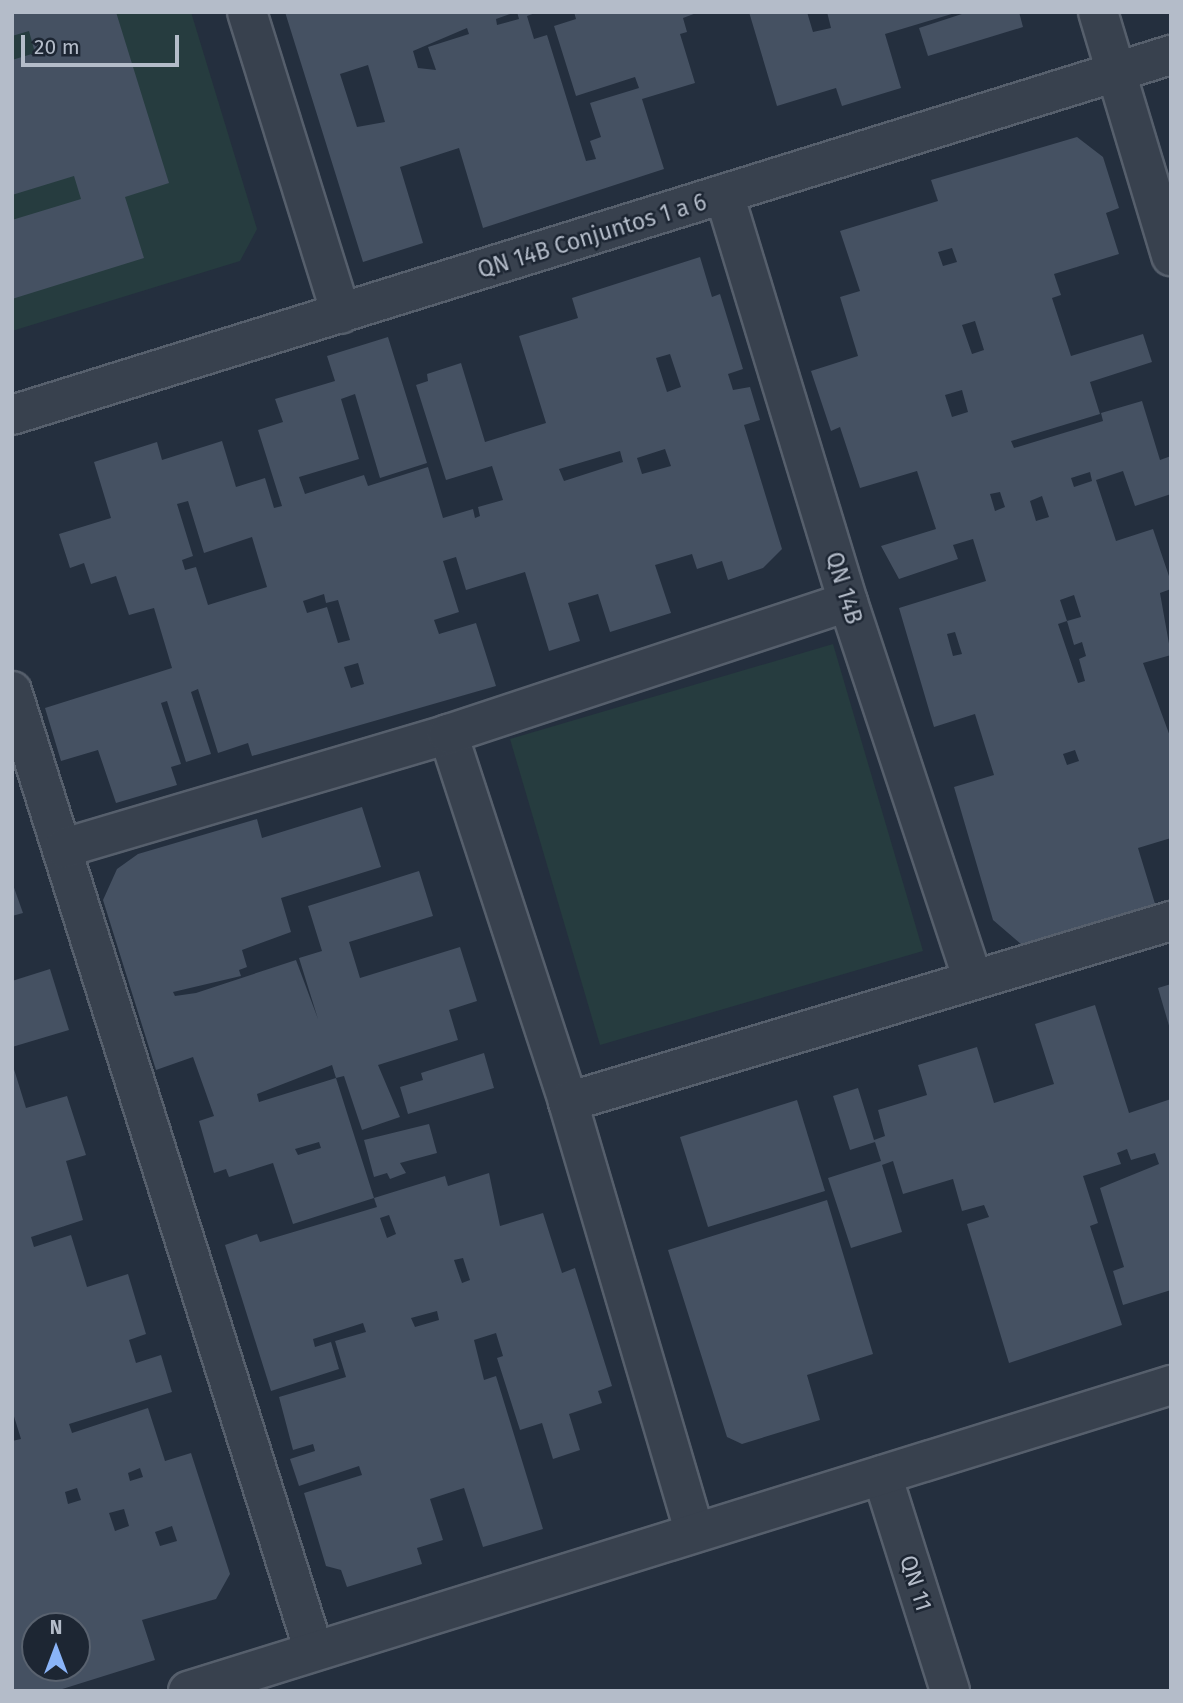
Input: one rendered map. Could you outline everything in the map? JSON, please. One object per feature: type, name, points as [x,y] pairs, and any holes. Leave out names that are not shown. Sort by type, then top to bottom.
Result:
[{"type":"street","points":[[247,12],[341,314]]},
{"type":"street","points":[[1098,12],[1171,256]]},
{"type":"street","name":"QN 14B Conjuntos 1 a 6","points":[[12,415],[1171,55]]},
{"type":"street","name":"QN 14B","points":[[723,194],[848,602],[973,979]]},
{"type":"street","points":[[64,848],[448,734],[848,602]]},
{"type":"street","points":[[12,691],[64,848],[314,1651]]},
{"type":"street","points":[[448,734],[568,1102],[694,1531]]},
{"type":"street","points":[[568,1102],[1171,921]]},
{"type":"street","points":[[188,1691],[694,1531],[1171,1385]]},
{"type":"street","name":"QN 11","points":[[882,1475],[950,1691]]},
{"type":"green space","points":[[12,12],[191,12],[257,229],[240,261],[12,331]]},
{"type":"green space","points":[[833,644],[923,951],[600,1045],[510,739]]},
{"type":"building","points":[[12,12],[116,12],[169,183],[125,197],[144,258],[12,299],[12,220],[81,199],[74,176],[12,195],[12,60],[35,53],[29,31],[12,36]]},
{"type":"building","points":[[285,12],[516,12],[496,19],[497,25],[519,19],[517,12],[538,12],[527,16],[534,39],[547,35],[586,161],[596,159],[590,141],[601,137],[590,103],[639,88],[635,77],[576,96],[554,26],[576,19],[574,12],[699,12],[683,18],[687,32],[680,34],[695,83],[642,99],[664,169],[483,228],[459,148],[400,167],[423,243],[363,262]],"holes":[[[467,28],[469,34],[428,47],[436,70],[418,68],[413,51]],[[368,65],[385,122],[357,127],[340,74]]]},
{"type":"building","points":[[749,12],[807,12],[813,32],[831,28],[827,12],[955,13],[885,34],[901,88],[842,106],[836,88],[777,106]]},
{"type":"building","points":[[968,12],[1019,12],[1023,27],[928,56],[919,28]]},
{"type":"building","points":[[1077,137],[1103,157],[1119,208],[1106,213],[1119,254],[1054,274],[1061,295],[1052,298],[1071,356],[1143,334],[1152,362],[1090,382],[1100,414],[1011,441],[1014,448],[1103,421],[1101,413],[1142,401],[1160,460],[1171,456],[1171,494],[1135,506],[1123,471],[1096,480],[1116,541],[1153,529],[1171,582],[1171,589],[1160,593],[1171,655],[1143,663],[1171,739],[1171,838],[1138,848],[1156,907],[1022,945],[993,920],[954,787],[994,775],[975,714],[934,727],[899,608],[986,581],[973,539],[953,545],[958,559],[899,579],[881,546],[936,529],[917,471],[860,488],[840,427],[831,431],[811,371],[858,356],[840,297],[860,291],[840,231],[938,201],[931,180]],"holes":[[[952,248],[957,262],[943,266],[938,252]],[[975,321],[984,350],[972,354],[962,325]],[[962,390],[968,412],[952,417],[945,395]],[[1090,472],[1092,481],[1074,487],[1071,478]],[[1000,492],[1005,507],[995,511],[990,494]],[[1042,496],[1049,517],[1036,521],[1030,501]],[[1074,595],[1081,617],[1067,621],[1060,600]],[[1067,621],[1074,645],[1082,642],[1086,656],[1079,659],[1085,681],[1078,683],[1058,624]],[[955,632],[962,654],[953,656],[947,634]],[[1075,750],[1079,761],[1067,765],[1063,754]]]},
{"type":"building","points":[[700,257],[712,297],[720,294],[743,369],[728,374],[733,390],[750,387],[760,420],[744,425],[782,549],[763,568],[728,580],[722,561],[697,569],[692,554],[655,565],[671,613],[610,632],[598,594],[568,603],[580,641],[549,651],[525,572],[466,590],[456,557],[443,561],[459,612],[434,620],[439,634],[476,623],[496,686],[252,756],[248,743],[218,753],[198,689],[191,692],[211,754],[186,762],[167,701],[161,703],[181,764],[171,767],[177,785],[116,803],[98,750],[61,761],[45,708],[172,668],[154,608],[129,615],[116,576],[91,584],[84,563],[70,568],[59,534],[111,518],[94,462],[157,442],[162,460],[222,441],[236,487],[265,478],[274,508],[282,506],[258,430],[283,422],[275,399],[335,381],[327,356],[388,337],[427,463],[380,478],[355,394],[341,399],[359,459],[299,477],[305,494],[364,475],[368,486],[428,467],[443,518],[473,509],[475,518],[480,516],[478,507],[503,500],[492,466],[446,480],[416,385],[428,381],[427,374],[461,363],[485,442],[546,423],[519,336],[578,318],[572,298]],"holes":[[[670,354],[681,387],[667,392],[656,358]],[[665,449],[671,466],[642,474],[637,458]],[[620,451],[623,462],[564,481],[559,469]],[[188,501],[204,553],[252,537],[267,587],[208,605],[196,567],[185,570],[182,560],[193,556],[177,504]],[[324,594],[326,603],[338,600],[350,640],[338,643],[327,607],[307,613],[303,601]],[[358,663],[364,684],[351,688],[344,667]]]},
{"type":"building","points":[[362,807],[381,867],[281,898],[291,932],[242,950],[247,967],[239,970],[241,976],[173,992],[175,996],[196,993],[296,960],[318,1019],[299,958],[322,951],[308,906],[419,871],[433,916],[349,942],[360,978],[460,947],[477,1001],[449,1010],[458,1040],[378,1065],[400,1117],[362,1130],[344,1076],[336,1078],[374,1198],[293,1224],[273,1163],[229,1177],[226,1169],[214,1173],[199,1121],[214,1116],[193,1057],[156,1070],[103,900],[117,869],[138,854],[257,819],[262,838]],"holes":[[[332,1065],[336,1078],[259,1102],[257,1094]],[[319,1142],[321,1148],[298,1155],[295,1149]]]},
{"type":"building","points":[[12,882],[23,913],[12,916]]},
{"type":"building","points":[[50,969],[69,1030],[12,1047],[12,981]]},
{"type":"building","points":[[1171,984],[1171,1029],[1170,1029],[1158,988]]},
{"type":"building","points":[[1095,1005],[1129,1113],[1171,1099],[1171,1290],[1123,1305],[1113,1271],[1124,1267],[1100,1188],[1159,1164],[1155,1153],[1131,1160],[1127,1149],[1117,1153],[1121,1164],[1083,1176],[1098,1223],[1090,1226],[1122,1325],[1009,1363],[967,1224],[989,1217],[984,1205],[962,1211],[953,1179],[903,1194],[893,1161],[882,1165],[902,1232],[851,1248],[828,1178],[881,1161],[875,1142],[850,1150],[833,1096],[858,1088],[874,1140],[885,1136],[878,1110],[927,1095],[918,1065],[977,1047],[994,1103],[1054,1084],[1035,1024]]},
{"type":"building","points":[[484,1053],[494,1088],[408,1114],[400,1087],[423,1080],[421,1073]]},
{"type":"building","points":[[13,1066],[26,1108],[67,1096],[86,1155],[66,1161],[83,1220],[31,1237],[34,1247],[71,1235],[87,1287],[128,1274],[146,1334],[129,1340],[136,1363],[161,1355],[172,1392],[69,1424],[72,1433],[148,1408],[165,1461],[191,1453],[230,1574],[216,1599],[142,1620],[155,1660],[91,1680],[91,1612],[21,1612],[21,1682],[85,1682],[56,1691],[12,1691],[12,1441],[21,1439],[12,1410]],"holes":[[[140,1468],[143,1477],[130,1481],[128,1473]],[[77,1488],[81,1500],[68,1504],[65,1492]],[[124,1509],[129,1526],[115,1531],[109,1513]],[[172,1526],[177,1541],[160,1546],[155,1532]]]},
{"type":"building","points":[[797,1100],[825,1191],[708,1227],[680,1137]]},
{"type":"building","points":[[429,1124],[437,1153],[400,1163],[406,1173],[390,1179],[387,1173],[374,1177],[364,1140]]},
{"type":"building","points":[[489,1173],[500,1226],[543,1213],[562,1273],[575,1268],[612,1386],[598,1391],[602,1403],[569,1414],[580,1450],[553,1459],[542,1423],[520,1430],[497,1358],[503,1356],[496,1333],[474,1340],[484,1380],[496,1376],[543,1529],[483,1547],[464,1488],[430,1499],[443,1540],[417,1548],[422,1564],[347,1587],[341,1570],[326,1566],[304,1493],[362,1475],[359,1466],[299,1486],[290,1459],[315,1451],[313,1444],[293,1450],[279,1397],[346,1377],[335,1341],[366,1332],[363,1323],[313,1339],[315,1347],[331,1342],[339,1369],[271,1391],[225,1245],[257,1234],[260,1242],[377,1207],[374,1198],[445,1176],[448,1186]],"holes":[[[389,1215],[396,1234],[387,1238],[380,1218]],[[463,1258],[470,1280],[462,1283],[454,1260]],[[437,1311],[439,1320],[415,1327],[411,1318]]]},
{"type":"building","points":[[827,1200],[873,1354],[807,1375],[820,1420],[742,1444],[727,1437],[668,1250]]}]
